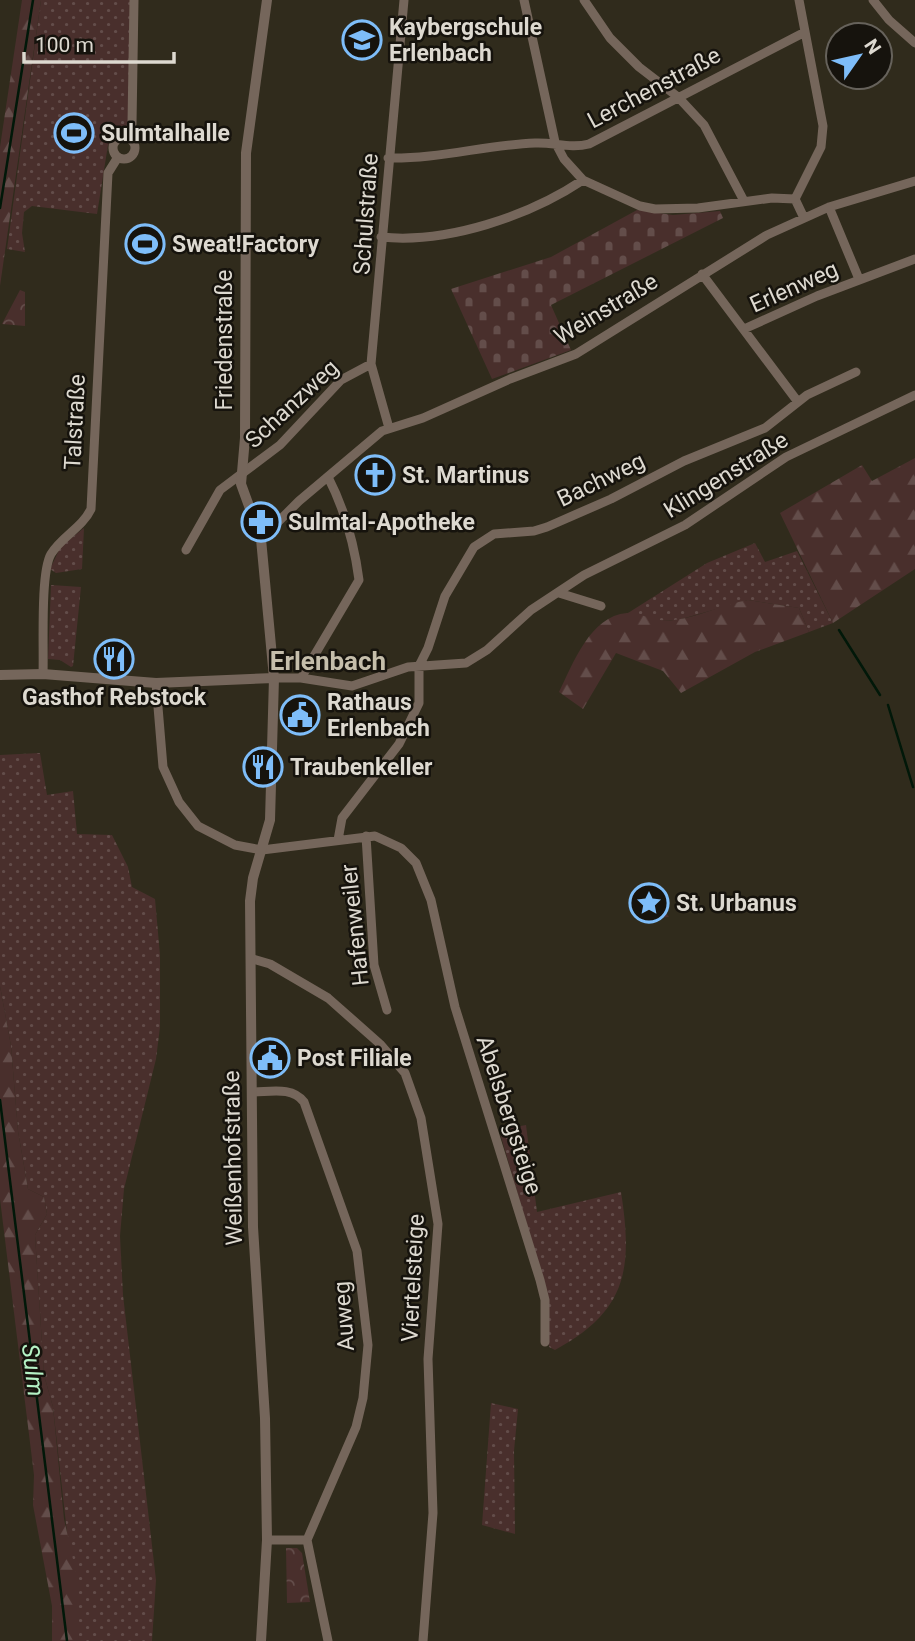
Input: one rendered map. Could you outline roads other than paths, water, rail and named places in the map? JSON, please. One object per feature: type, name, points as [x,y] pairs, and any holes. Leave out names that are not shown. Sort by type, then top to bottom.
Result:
[{"type":"street","name":"Talstraße","points":[[127,136],[134,143],[133,154],[126,159],[118,157],[113,151],[114,141],[127,136],[132,124],[134,0]]},
{"type":"street","name":"Friedenstraße","points":[[267,0],[246,153],[245,438],[240,472],[243,495],[261,539],[274,678]]},
{"type":"street","name":"Schulstraße","points":[[389,428],[371,364],[380,290],[381,237],[404,0]]},
{"type":"street","points":[[524,0],[556,144],[583,180],[655,209],[795,199]]},
{"type":"street","points":[[584,0],[610,38],[639,67],[678,97],[704,125],[744,201]]},
{"type":"street","points":[[795,199],[823,138],[799,0]]},
{"type":"street","points":[[873,0],[889,20],[915,43]]},
{"type":"street","name":"Lerchenstraße","points":[[388,158],[426,157],[537,142],[569,147],[589,144],[805,32]]},
{"type":"street","name":"Talstraße","points":[[43,674],[46,565],[58,545],[81,525],[91,509],[108,173],[118,157]]},
{"type":"street","points":[[381,237],[421,236],[501,220],[546,204],[583,180]]},
{"type":"street","name":"Weinstraße","points":[[261,539],[328,477],[389,428],[424,418],[510,379],[576,354],[767,235],[829,207],[915,181]]},
{"type":"street","points":[[795,199],[804,218]]},
{"type":"street","name":"Erlenweg","points":[[829,207],[859,279]]},
{"type":"street","name":"Erlenweg","points":[[744,330],[859,279],[915,259]]},
{"type":"street","name":"Erlenweg","points":[[702,274],[798,402]]},
{"type":"street","name":"Schanzweg","points":[[186,550],[220,490],[240,472],[258,464],[280,445],[341,380],[371,364]]},
{"type":"street","name":"Bachweg","points":[[419,666],[428,648],[445,596],[469,553],[480,542],[494,534],[534,531],[587,509],[684,461],[765,428],[798,402],[856,372]]},
{"type":"street","name":"Klingenstraße","points":[[274,678],[301,678],[362,685],[398,670],[419,666],[456,665],[476,658],[531,610],[584,575],[685,525],[786,457],[915,395]]},
{"type":"street","points":[[301,678],[346,596],[359,580],[351,534],[342,503],[328,477]]},
{"type":"street","points":[[559,593],[601,606]]},
{"type":"street","points":[[338,840],[342,818],[394,750],[419,703],[419,666]]},
{"type":"street","points":[[0,675],[43,674],[156,683],[274,678]]},
{"type":"street","name":"Weißenhofstraße","points":[[261,1641],[267,1540],[265,1418],[253,1227],[251,887],[270,820],[274,678]]},
{"type":"street","points":[[156,683],[163,767],[179,802],[190,818],[210,834],[234,845],[262,850]]},
{"type":"street","name":"Hafenweiler","points":[[366,836],[374,965],[387,1010]]},
{"type":"street","name":"Hafenweiler","points":[[262,850],[366,836],[389,841],[409,855],[424,879],[431,900]]},
{"type":"street","name":"Abelsbergsteige","points":[[431,900],[454,1007],[540,1280],[545,1300],[545,1342]]},
{"type":"street","name":"Viertelsteige","points":[[253,960],[270,964],[317,991],[380,1044],[405,1073],[421,1118],[439,1224],[428,1359],[433,1513],[423,1641]]},
{"type":"street","name":"Auweg","points":[[252,1092],[287,1091],[304,1102],[357,1251],[364,1297],[368,1345],[363,1398],[342,1462],[307,1540]]},
{"type":"street","points":[[267,1540],[307,1540],[328,1641]]},
{"type":"waterway","name":"Sulm","points":[[0,208],[33,0]]},
{"type":"waterway","points":[[839,630],[880,695]]},
{"type":"waterway","points":[[888,705],[913,787]]},
{"type":"waterway","name":"Sulm","points":[[0,1100],[67,1641]]},
{"type":"place","name":"Kaybergschule Erlenbach","points":[[362,40]]},
{"type":"place","name":"Sulmtalhalle","points":[[74,133]]},
{"type":"place","name":"Sweat!Factory","points":[[145,244]]},
{"type":"place","name":"St. Martinus","points":[[375,475]]},
{"type":"place","name":"Sulmtal-Apotheke","points":[[261,522]]},
{"type":"place","name":"Gasthof Rebstock","points":[[114,659]]},
{"type":"place","name":"Rathaus Erlenbach","points":[[300,715]]},
{"type":"place","name":"Traubenkeller","points":[[263,767]]},
{"type":"place","name":"St. Urbanus","points":[[649,903]]},
{"type":"place","name":"Post Filiale","points":[[270,1058]]},
{"type":"district","name":"Erlenbach","points":[[328,661]]}]
